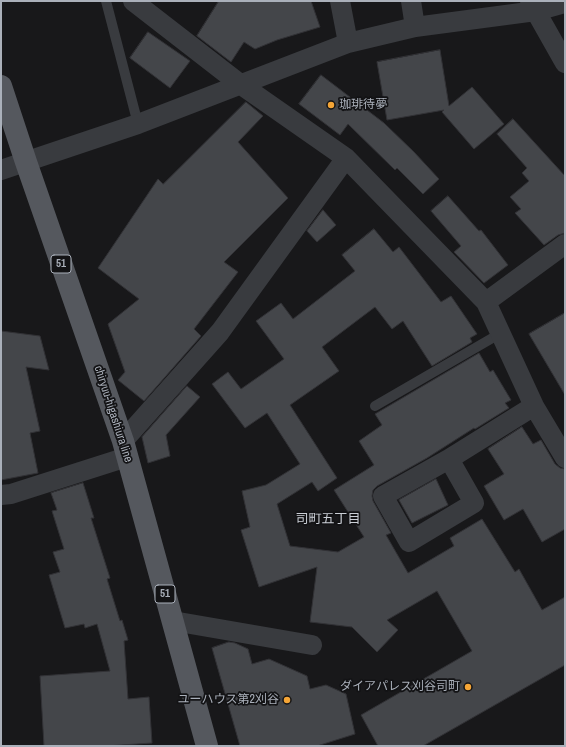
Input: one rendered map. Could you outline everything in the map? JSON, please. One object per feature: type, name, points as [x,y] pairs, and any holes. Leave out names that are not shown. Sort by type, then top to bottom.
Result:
[{"type":"main road","name":"chiryuu-higashiura line","points":[[1,86],[125,449],[207,746]]},
{"type":"street","points":[[133,1],[240,84],[346,158],[486,302],[534,406],[565,458]]},
{"type":"street","points":[[340,1],[348,43]]},
{"type":"street","points":[[411,1],[415,27]]},
{"type":"street","points":[[1,170],[138,124],[348,43],[415,27],[533,6],[565,3]]},
{"type":"street","points":[[533,6],[565,64]]},
{"type":"street","points":[[1,495],[11,494],[125,449],[220,332],[346,158]]},
{"type":"street","points":[[486,302],[565,244]]},
{"type":"street","points":[[449,459],[474,503],[409,542],[383,496],[449,459],[534,406]]},
{"type":"street","points":[[173,621],[312,645]]},
{"type":"lane","points":[[106,1],[138,124]]},
{"type":"lane","points":[[375,406],[501,333]]},
{"type":"building","points":[[219,1],[311,1],[320,27],[277,40],[255,49],[244,42],[231,62],[197,36]]},
{"type":"building","points":[[148,32],[190,61],[170,88],[130,58]]},
{"type":"building","points":[[440,50],[449,106],[472,87],[504,124],[474,149],[442,112],[444,110],[387,120],[377,62]]},
{"type":"building","points":[[321,75],[384,123],[439,179],[423,194],[397,168],[395,170],[348,124],[340,135],[299,104]]},
{"type":"building","points":[[246,102],[263,116],[238,142],[288,198],[224,262],[238,272],[194,329],[201,336],[144,401],[118,380],[125,372],[108,324],[139,299],[98,268],[158,179],[163,184]]},
{"type":"building","points":[[513,119],[565,176],[565,233],[558,235],[544,245],[515,213],[521,209],[510,197],[529,181],[522,173],[527,168],[497,134]]},
{"type":"building","points":[[448,196],[479,231],[481,230],[508,265],[484,283],[454,252],[461,246],[431,211]]},
{"type":"building","points":[[323,210],[336,225],[317,242],[307,231]]},
{"type":"building","points":[[374,229],[393,252],[399,247],[441,302],[451,296],[477,334],[470,338],[472,342],[432,366],[403,321],[392,329],[375,307],[322,347],[339,371],[290,405],[337,478],[318,491],[312,482],[277,504],[290,546],[338,552],[364,537],[334,490],[374,465],[359,441],[382,425],[375,414],[479,353],[490,372],[493,370],[511,400],[505,403],[509,408],[427,458],[377,486],[373,490],[373,501],[391,533],[386,535],[408,573],[454,546],[450,538],[482,519],[515,572],[519,569],[542,610],[565,597],[565,665],[423,746],[378,746],[361,715],[472,651],[437,591],[387,620],[398,630],[377,652],[352,627],[310,622],[317,567],[259,587],[241,530],[250,527],[242,491],[266,485],[300,464],[267,413],[245,428],[212,384],[228,372],[241,389],[284,359],[256,321],[281,303],[293,319],[355,271],[342,255]]},
{"type":"building","points":[[565,313],[565,395],[529,334]]},
{"type":"building","points":[[1,331],[40,336],[49,370],[26,367],[40,431],[30,433],[38,473],[1,480]]},
{"type":"building","points":[[187,386],[200,397],[166,435],[170,456],[148,463],[142,437]]},
{"type":"building","points":[[522,427],[533,444],[541,440],[555,464],[560,468],[565,469],[565,529],[542,542],[523,509],[504,520],[484,486],[504,474],[488,449]]},
{"type":"building","points":[[436,479],[448,505],[412,523],[399,500]]},
{"type":"building","points":[[83,483],[94,518],[91,518],[110,578],[107,579],[120,621],[122,620],[128,640],[124,641],[128,699],[149,697],[152,743],[106,746],[44,746],[40,676],[110,671],[97,624],[85,628],[84,624],[65,628],[49,575],[60,572],[53,552],[64,549],[52,511],[57,510],[51,493]]},
{"type":"building","name":"ユーハウス第2刈谷","points":[[229,642],[248,649],[252,664],[269,659],[307,676],[310,689],[326,685],[346,694],[355,734],[317,746],[240,746],[212,648]]},
{"type":"place","name":"珈琲待夢","points":[[331,105]]},
{"type":"place","name":"ダイアパレス刈谷司町","points":[[468,687]]},
{"type":"place","name":"ユーハウス第2刈谷","points":[[287,700]]},
{"type":"district","name":"司町五丁目","points":[[328,520]]}]
